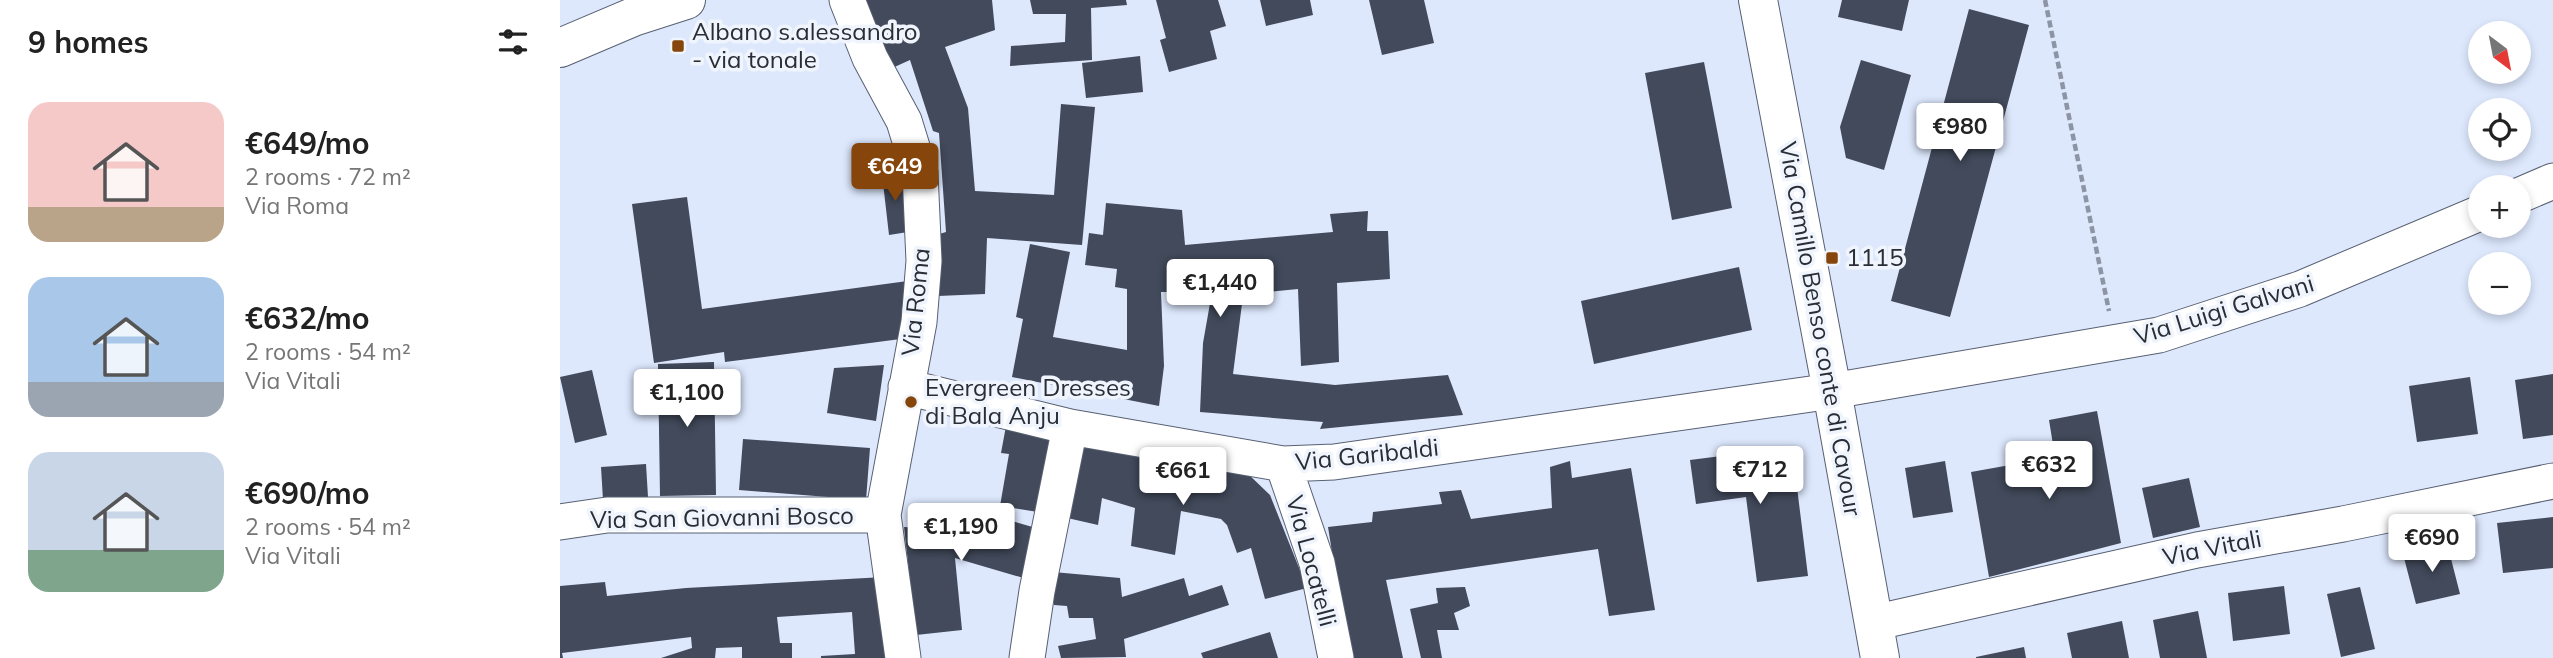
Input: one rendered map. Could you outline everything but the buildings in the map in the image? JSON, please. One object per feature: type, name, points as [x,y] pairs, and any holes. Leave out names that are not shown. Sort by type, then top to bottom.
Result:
[{"type":"street","points":[[560,48],[634,17],[686,0]]},
{"type":"street","name":"Via Roma","points":[[847,0],[870,58],[904,121],[920,173],[924,261],[919,322],[883,515],[903,658]]},
{"type":"street","name":"Via Camillo Benso conte di Cavour","points":[[1758,0],[1877,640]]},
{"type":"street","points":[[2531,190],[2553,181]]},
{"type":"street","name":"Via Luigi Galvani","points":[[1832,391],[2159,335],[2300,289],[2468,217]]},
{"type":"street","name":"Via Garibaldi","points":[[906,387],[1070,428],[1283,464],[1334,462],[1832,391]]},
{"type":"street","points":[[1027,658],[1037,590],[1070,428]]},
{"type":"street","name":"Via Locatelli","points":[[1283,464],[1317,563],[1336,658]]},
{"type":"street","name":"Via Vitali","points":[[1877,640],[2197,550],[2343,524],[2553,481]]},
{"type":"street","name":"Via San Giovanni Bosco","points":[[560,522],[607,515],[883,515]]},
{"type":"path","points":[[2045,0],[2115,342]]},
{"type":"place","name":"Albano s.alessandro - via tonale","points":[[678,46]]},
{"type":"place","name":"1115","points":[[1832,258]]},
{"type":"place","name":"Evergreen Dresses di Bala Anju","points":[[911,402]]}]
